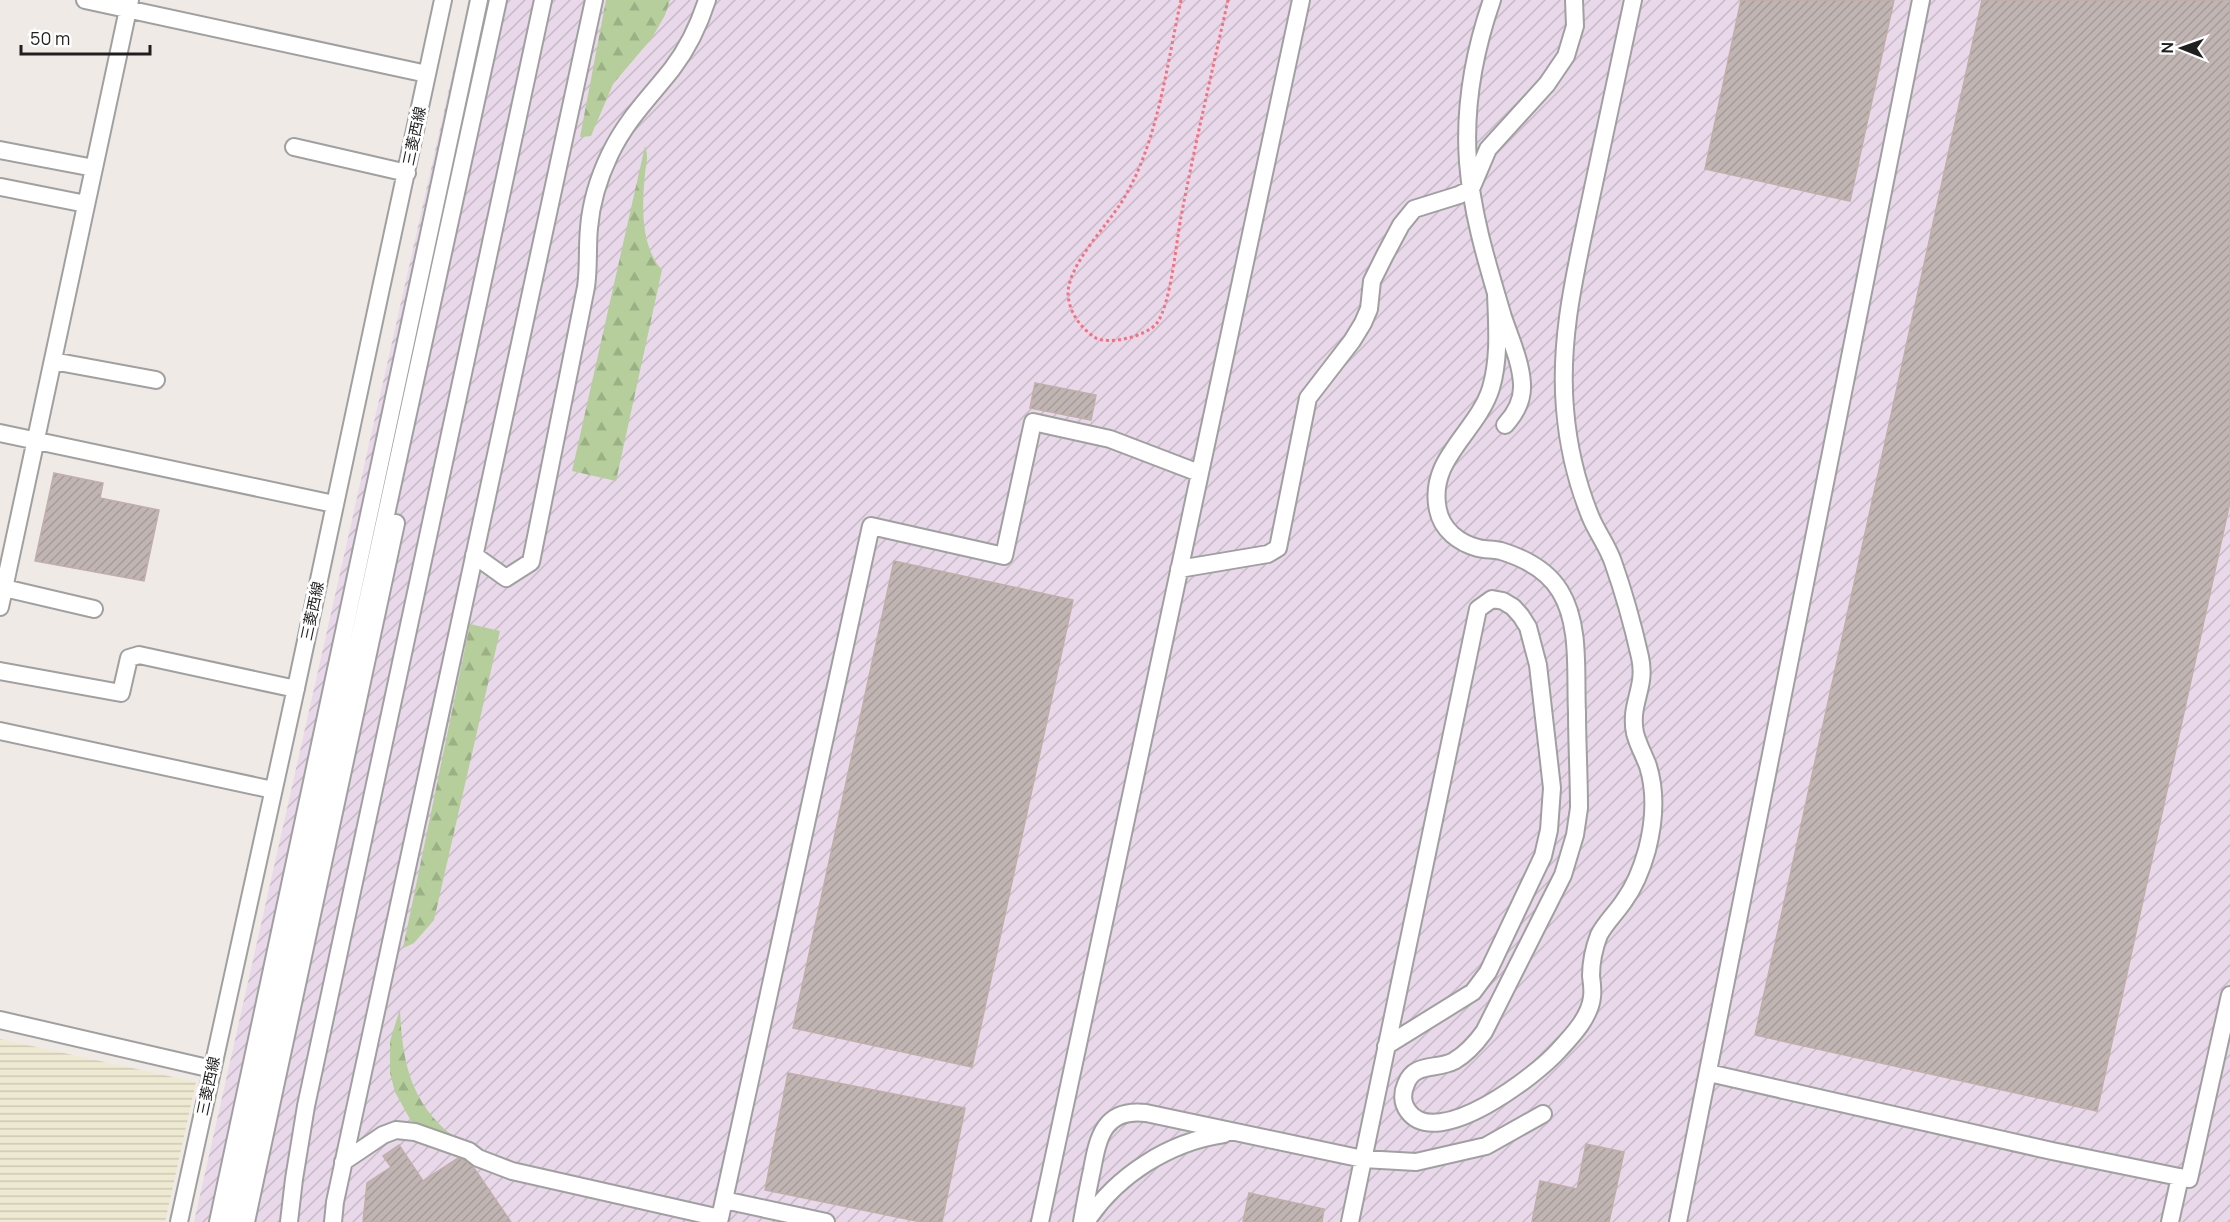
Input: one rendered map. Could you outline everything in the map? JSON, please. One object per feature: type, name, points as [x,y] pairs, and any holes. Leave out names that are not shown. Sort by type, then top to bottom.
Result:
[{"type":"street","points":[[85,0],[129,4],[427,74]]},
{"type":"street","name":"三菱西線","points":[[179,1222],[296,689],[443,0]]},
{"type":"street","points":[[218,1222],[479,0]]},
{"type":"street","points":[[232,1222],[498,0]]},
{"type":"street","points":[[246,1222],[509,0]]},
{"type":"street","points":[[289,1222],[297,1154],[311,1082],[543,0]]},
{"type":"street","points":[[333,1222],[343,1162],[594,0]]},
{"type":"street","points":[[474,555],[506,578],[531,562],[586,287],[589,263],[589,226],[597,189],[605,164],[620,136],[637,109],[680,58],[693,35],[707,0]]},
{"type":"street","points":[[1040,1222],[1301,0]]},
{"type":"street","points":[[1492,0],[1477,51],[1470,92],[1467,141],[1471,189],[1478,230],[1522,383],[1516,410],[1505,425]]},
{"type":"street","points":[[1179,569],[1268,554],[1278,548],[1308,398],[1363,323],[1369,309],[1372,282],[1401,225],[1414,208],[1459,195],[1471,189],[1488,149],[1547,84],[1566,56],[1575,26],[1574,0]]},
{"type":"street","points":[[1496,293],[1497,361],[1490,390],[1479,414],[1445,459],[1438,477],[1435,495],[1438,512],[1446,529],[1461,542],[1479,548],[1499,550],[1540,569],[1562,594],[1574,639],[1579,808],[1574,842],[1563,875],[1484,1032],[1459,1058],[1446,1064],[1420,1069],[1412,1074],[1406,1083],[1403,1098],[1407,1109],[1414,1117],[1425,1121],[1442,1121],[1457,1117],[1496,1101],[1539,1070],[1570,1038],[1581,1024],[1591,1004],[1592,964],[1598,939],[1606,924],[1630,893],[1649,841],[1652,785],[1636,735],[1634,721],[1636,699],[1643,680],[1641,660],[1614,564],[1591,517],[1577,476],[1568,434],[1563,380],[1568,305],[1633,0]]},
{"type":"street","points":[[1678,1222],[1921,0]]},
{"type":"street","points":[[0,607],[2,588],[129,4]]},
{"type":"street","points":[[294,147],[406,173]]},
{"type":"street","points":[[0,150],[94,168]]},
{"type":"street","points":[[1,187],[86,204]]},
{"type":"street","points":[[53,361],[156,380]]},
{"type":"street","points":[[343,1162],[383,1135],[396,1130],[415,1132],[469,1151],[478,1158],[512,1171],[720,1218],[871,526],[1004,556],[1033,422],[1110,440],[1199,473]]},
{"type":"street","points":[[0,433],[334,504]]},
{"type":"street","points":[[2,588],[94,609]]},
{"type":"street","points":[[1350,1222],[1386,1046],[1478,609],[1492,599],[1503,601],[1514,607],[1528,627],[1538,665],[1552,788],[1549,830],[1543,856],[1488,972],[1473,992],[1386,1046]]},
{"type":"street","points":[[0,671],[121,693],[129,658],[139,655],[296,689]]},
{"type":"street","points":[[0,731],[273,790]]},
{"type":"street","points":[[1709,1074],[2052,1152],[2189,1179],[2230,995]]},
{"type":"street","points":[[0,1020],[212,1069]]},
{"type":"street","points":[[1084,1222],[1098,1140],[1105,1127],[1116,1117],[1131,1112],[1146,1113],[1363,1159],[1416,1162],[1486,1146],[1543,1114]]},
{"type":"street","points":[[1084,1222],[1116,1186],[1146,1163],[1197,1140],[1234,1132]]},
{"type":"street","points":[[2170,1222],[2180,1177]]},
{"type":"street","points":[[724,1200],[826,1222]]},
{"type":"path","points":[[1181,0],[1156,116],[1145,153],[1121,203],[1072,275],[1068,292],[1070,308],[1082,329],[1099,340],[1122,339],[1142,334],[1156,324],[1166,304],[1181,214],[1228,0]]},
{"type":"shaded area","points":[[469,0],[2230,0],[2230,1222],[194,1222]]},
{"type":"shaded area","points":[[0,1039],[196,1082],[165,1222],[0,1222]]},
{"type":"green space","points":[[606,0],[670,0],[665,15],[652,38],[613,84],[591,136],[580,137]]},
{"type":"green space","points":[[645,146],[647,157],[643,198],[644,224],[650,249],[662,270],[616,481],[572,471]]},
{"type":"green space","points":[[470,624],[500,631],[434,920],[414,943],[403,948]]},
{"type":"green space","points":[[400,1009],[403,1046],[411,1079],[427,1109],[453,1136],[452,1140],[411,1121],[395,1092],[390,1073],[390,1041]]},
{"type":"building","points":[[1741,0],[1894,0],[1850,201],[1705,169]]},
{"type":"building","points":[[1982,0],[2230,0],[2230,502],[2097,1111],[1755,1035]]},
{"type":"building","points":[[1035,383],[1096,395],[1091,420],[1030,408]]},
{"type":"building","points":[[54,473],[103,483],[100,498],[159,510],[144,581],[35,561]]},
{"type":"building","points":[[894,561],[1073,600],[972,1067],[793,1028]]},
{"type":"building","points":[[788,1073],[965,1108],[942,1222],[921,1222],[765,1190]]},
{"type":"building","points":[[1586,1144],[1624,1152],[1609,1222],[1532,1222],[1540,1181],[1577,1189]]},
{"type":"building","points":[[399,1145],[423,1181],[458,1158],[464,1160],[474,1168],[511,1222],[363,1222],[367,1183],[391,1167],[383,1156]]},
{"type":"building","points":[[1249,1193],[1324,1209],[1322,1222],[1243,1222]]}]
